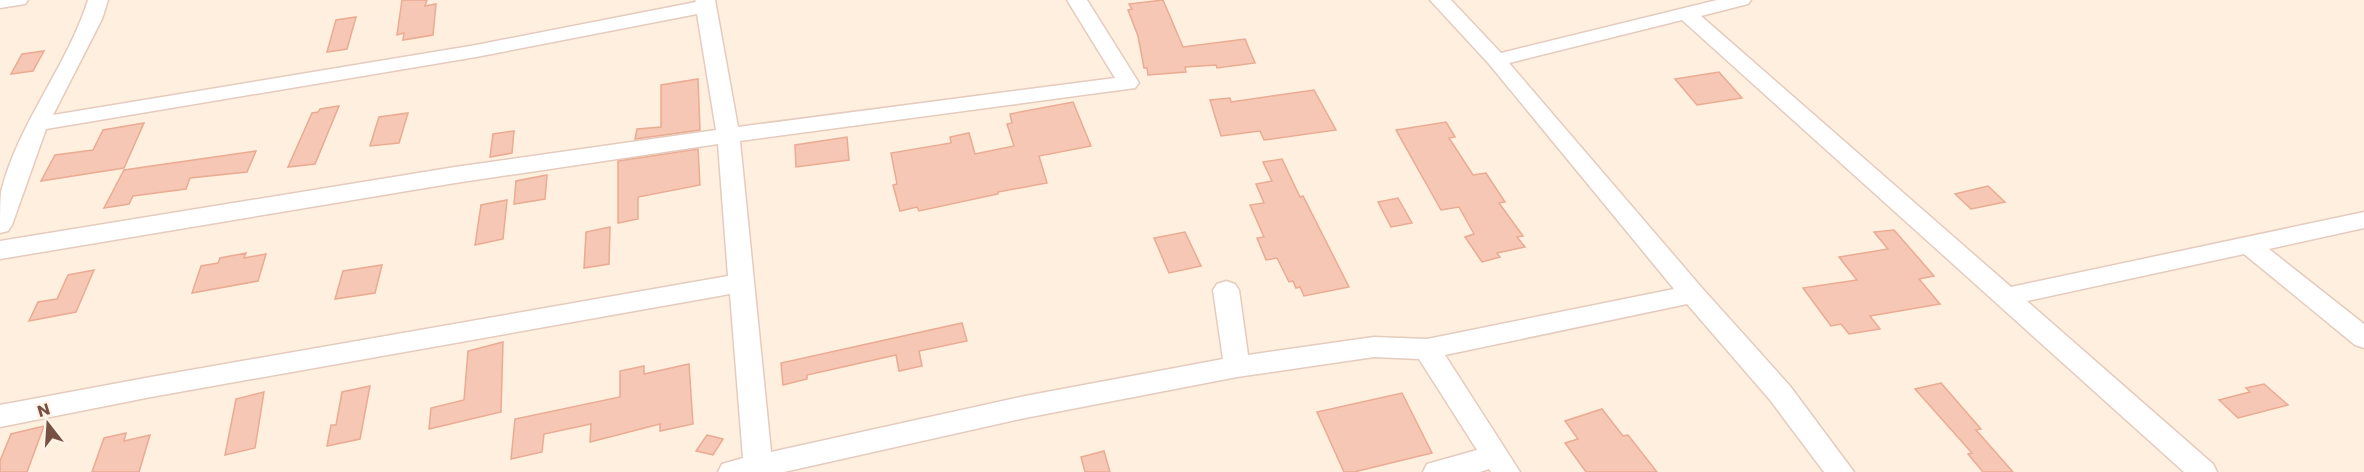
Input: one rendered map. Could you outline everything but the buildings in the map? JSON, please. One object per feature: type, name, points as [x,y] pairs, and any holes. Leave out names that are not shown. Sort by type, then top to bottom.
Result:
[{"type":"street","points":[[0,2],[18,0]]},
{"type":"street","points":[[0,225],[37,124],[92,19],[98,0]]},
{"type":"street","points":[[0,250],[455,175],[728,135],[1128,82],[1077,0]]},
{"type":"street","points":[[1440,0],[1496,60],[1693,294],[1780,393],[1840,472]]},
{"type":"street","points":[[1496,60],[1741,0]]},
{"type":"street","points":[[37,124],[476,51],[706,3],[728,135],[758,465]]},
{"type":"street","points":[[1686,14],[2203,472]]},
{"type":"street","points":[[2005,297],[2364,220]]},
{"type":"street","points":[[2248,244],[2364,338]]},
{"type":"street","points":[[0,416],[151,387],[741,283]]},
{"type":"street","points":[[1226,290],[1237,367]]},
{"type":"street","points":[[732,472],[1025,407],[1237,367],[1374,347],[1427,349],[1693,294]]},
{"type":"street","points":[[1427,349],[1501,464],[1437,472]]}]
